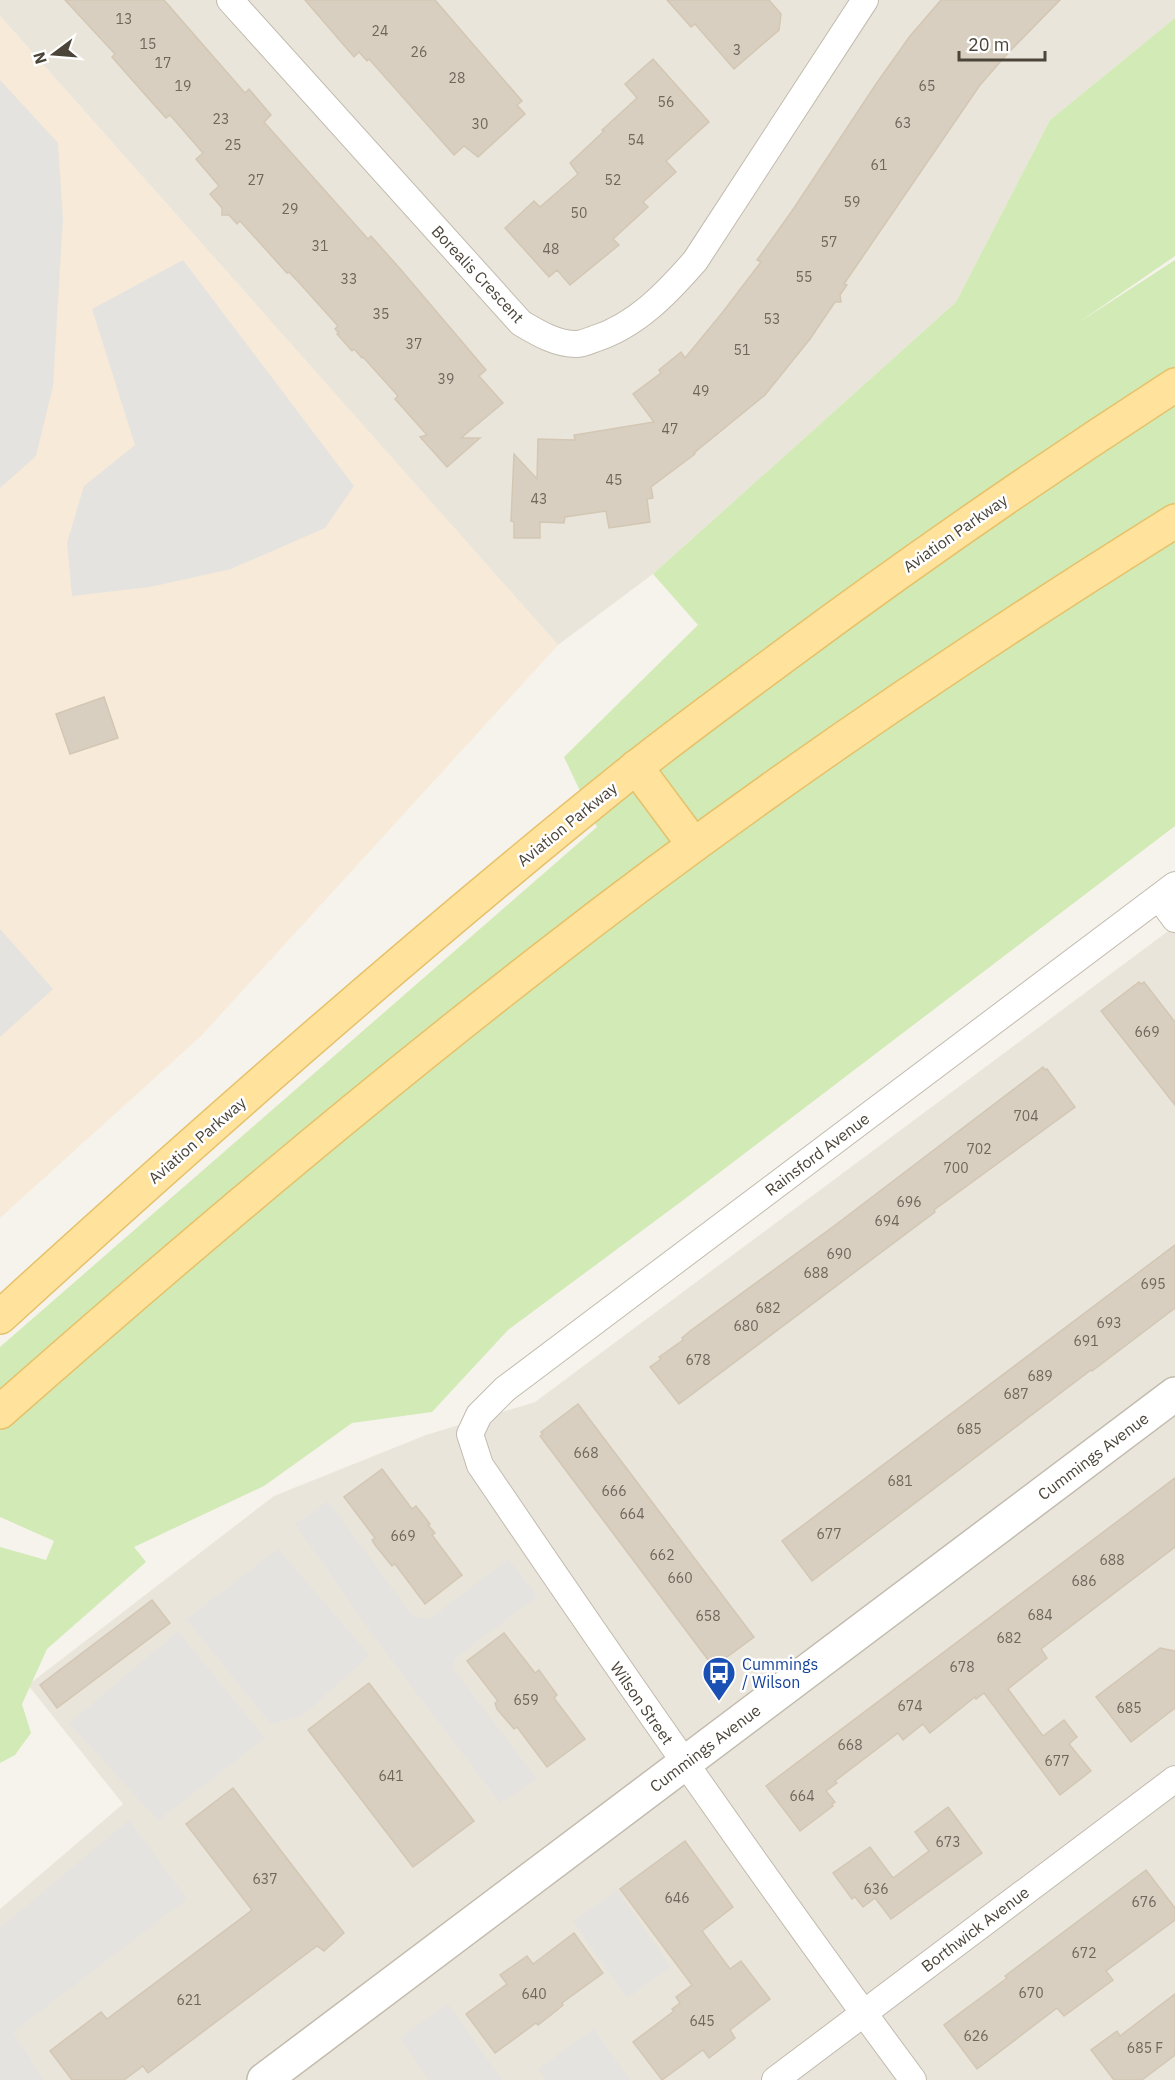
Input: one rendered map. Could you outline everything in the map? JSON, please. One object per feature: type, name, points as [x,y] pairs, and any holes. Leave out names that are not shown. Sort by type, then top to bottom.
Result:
[{"type":"main road","name":"Aviation Parkway","points":[[0,1317],[301,1047],[636,767],[811,636],[988,509],[1175,385]]},
{"type":"main road","points":[[0,1412],[345,1118],[549,954],[694,845],[843,739],[964,657],[1175,521]]},
{"type":"main road","points":[[636,767],[694,845]]},
{"type":"street","name":"Borealis Crescent","points":[[230,0],[521,323],[552,340],[578,344],[610,334],[648,309],[670,290],[695,261],[865,0]]},
{"type":"street","points":[[1167,891],[1175,919]]},
{"type":"street","name":"Rainsford Avenue","points":[[470,1434],[478,1415],[505,1389],[1167,891]]},
{"type":"street","name":"Cummings Avenue","points":[[264,2080],[1175,1394]]},
{"type":"street","name":"Wilson Street","points":[[470,1434],[480,1465],[684,1764],[914,2080]]},
{"type":"street","name":"Borthwick Avenue","points":[[775,2080],[1175,1779]]},
{"type":"shaded area","points":[[0,0],[1175,0],[1175,18],[1050,120],[956,302],[653,574],[558,645],[0,16]]},
{"type":"shaded area","points":[[0,16],[558,645],[201,1036],[0,1218]]},
{"type":"shaded area","points":[[0,80],[58,143],[63,218],[53,386],[36,456],[0,488]]},
{"type":"shaded area","points":[[183,260],[354,486],[325,528],[231,569],[150,587],[72,596],[67,543],[84,486],[135,445],[92,309]]},
{"type":"shaded area","points":[[1175,926],[1175,2080],[0,2080],[0,1909],[123,1804],[28,1685],[274,1496],[426,1435],[535,1402]]},
{"type":"shaded area","points":[[0,929],[53,989],[0,1037]]},
{"type":"shaded area","points":[[328,1501],[413,1616],[429,1619],[508,1559],[538,1596],[457,1657],[452,1667],[537,1779],[500,1803],[376,1640],[295,1524]]},
{"type":"shaded area","points":[[278,1549],[370,1655],[302,1716],[271,1724],[186,1619]]},
{"type":"shaded area","points":[[178,1631],[265,1738],[158,1821],[69,1723]]},
{"type":"shaded area","points":[[129,1820],[187,1899],[13,2032],[44,2080],[0,2080],[0,1928]]},
{"type":"shaded area","points":[[617,1890],[671,1967],[627,1998],[573,1921]]},
{"type":"shaded area","points":[[448,2004],[502,2080],[429,2080],[400,2038]]},
{"type":"shaded area","points":[[594,2029],[630,2080],[546,2080],[538,2069]]},
{"type":"green space","points":[[1175,18],[1175,256],[1078,323],[1175,260],[1175,826],[682,1201],[508,1330],[432,1412],[352,1423],[264,1486],[134,1547],[146,1562],[47,1649],[22,1704],[31,1733],[15,1755],[0,1763],[0,1547],[46,1560],[54,1541],[0,1517],[0,1347],[597,827],[564,757],[698,625],[653,574],[956,302],[1050,120]]},
{"type":"building","points":[[65,0],[164,0],[245,93],[249,89],[271,115],[264,122],[368,239],[371,236],[486,370],[479,376],[503,403],[461,438],[480,438],[447,467],[420,437],[427,435],[395,399],[398,396],[363,357],[354,349],[352,351],[337,334],[339,333],[335,329],[338,326],[240,221],[237,224],[229,215],[222,215],[222,208],[210,194],[219,186],[196,159],[203,153],[170,115],[166,118],[112,57],[115,54]]},
{"type":"building","points":[[305,0],[435,0],[522,101],[517,105],[525,114],[478,157],[464,146],[454,155],[369,59],[367,61],[359,52],[354,57]]},
{"type":"building","points":[[667,0],[769,0],[781,14],[779,30],[734,69],[695,24],[691,27]]},
{"type":"building","points":[[941,0],[1060,0],[980,85],[844,284],[847,285],[840,295],[841,302],[835,302],[810,339],[765,395],[695,454],[651,487],[653,498],[647,499],[650,522],[609,528],[606,511],[565,517],[564,523],[540,522],[540,538],[514,538],[514,522],[511,521],[514,454],[537,479],[538,439],[575,440],[574,435],[654,422],[633,394],[661,373],[659,370],[681,352],[685,358],[722,313],[761,262],[757,260],[876,84],[910,36]]},
{"type":"building","points":[[653,59],[709,122],[666,161],[676,172],[643,202],[648,207],[613,239],[619,245],[570,285],[557,270],[549,277],[505,228],[534,201],[540,207],[578,174],[570,163],[637,98],[625,84]]},
{"type":"building","points":[[104,697],[118,738],[70,754],[56,714]]},
{"type":"building","points":[[1139,982],[1141,984],[1144,982],[1175,1022],[1175,1105],[1101,1011]]},
{"type":"building","points":[[1043,1067],[1047,1069],[1075,1107],[934,1210],[935,1212],[679,1404],[650,1367],[661,1359],[659,1357],[683,1340],[682,1338],[690,1331],[834,1226]]},
{"type":"building","points":[[1175,1245],[1175,1308],[812,1581],[782,1541]]},
{"type":"building","points":[[578,1404],[754,1637],[716,1665],[712,1665],[540,1436],[543,1434],[541,1432]]},
{"type":"building","points":[[382,1469],[412,1509],[416,1506],[430,1524],[428,1525],[435,1533],[432,1535],[462,1575],[425,1604],[395,1564],[392,1566],[375,1545],[372,1540],[375,1538],[344,1497]]},
{"type":"building","points":[[1175,1478],[1175,1547],[1041,1649],[1047,1658],[1008,1689],[1043,1736],[1064,1720],[1077,1737],[1069,1744],[1091,1771],[1060,1795],[984,1693],[976,1699],[975,1697],[930,1733],[923,1724],[903,1740],[898,1733],[835,1781],[837,1783],[826,1791],[835,1802],[833,1806],[800,1831],[766,1786]]},
{"type":"building","points":[[152,1600],[170,1623],[57,1708],[40,1685]]},
{"type":"building","points":[[504,1633],[535,1673],[539,1670],[557,1695],[554,1698],[585,1739],[547,1767],[517,1727],[514,1729],[497,1709],[495,1703],[498,1701],[467,1661]]},
{"type":"building","points":[[1160,1648],[1175,1651],[1175,1708],[1131,1742],[1096,1697]]},
{"type":"building","points":[[369,1683],[474,1821],[413,1867],[308,1730]]},
{"type":"building","points":[[233,1788],[344,1933],[324,1951],[317,1946],[148,2073],[143,2066],[124,2080],[72,2080],[50,2051],[101,2012],[107,2019],[252,1910],[186,1824]]},
{"type":"building","points":[[948,1807],[982,1853],[891,1919],[875,1898],[863,1907],[855,1897],[852,1899],[833,1873],[870,1847],[893,1878],[929,1851],[915,1832]]},
{"type":"building","points":[[685,1841],[733,1907],[702,1931],[730,1969],[741,1961],[770,1999],[730,2030],[735,2038],[709,2058],[703,2050],[662,2080],[633,2042],[674,2011],[672,2009],[680,2003],[676,1997],[692,1985],[620,1889]]},
{"type":"building","points":[[1146,1870],[1175,1908],[1175,1920],[1106,1971],[1113,1980],[1064,2016],[1057,2008],[977,2069],[944,2025]]},
{"type":"building","points":[[574,1933],[603,1973],[562,2003],[563,2005],[538,2025],[536,2023],[495,2053],[466,2014],[507,1984],[500,1975],[527,1956],[533,1964]]},
{"type":"building","points":[[1175,1994],[1175,2055],[1142,2080],[1114,2080],[1091,2050],[1117,2031],[1120,2036]]},
{"type":"place","name":"Cummings / Wilson","points":[[719,1702]]}]
